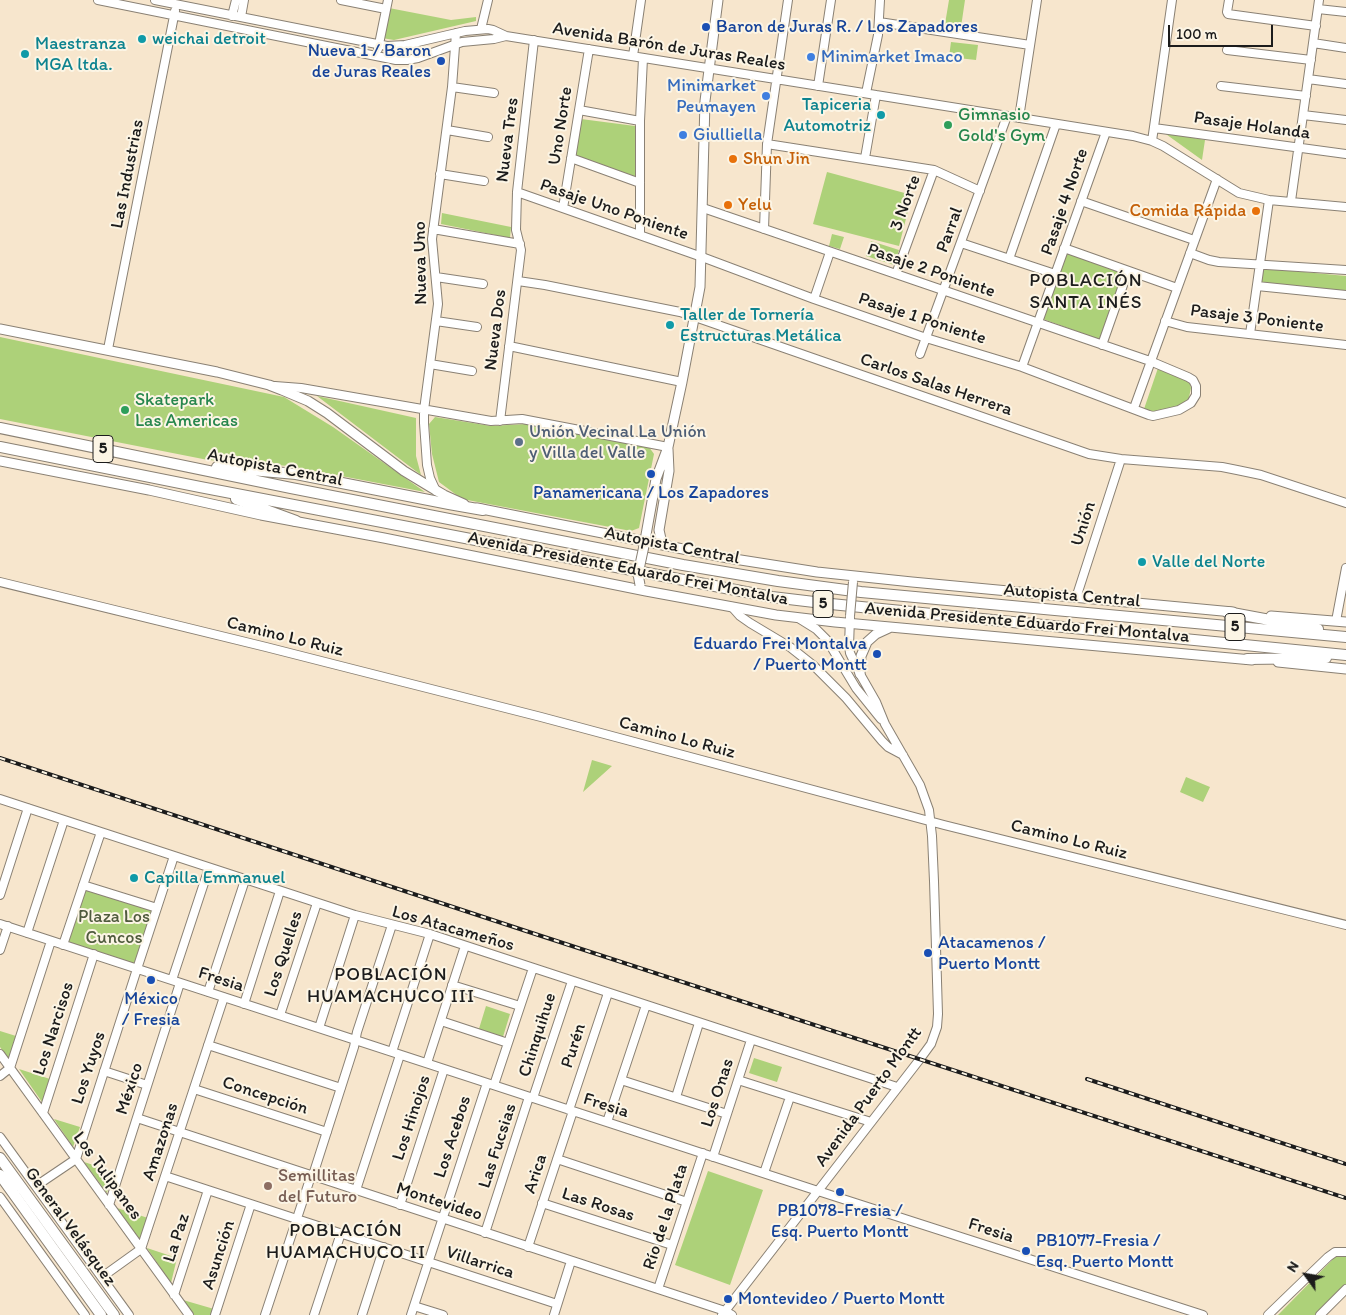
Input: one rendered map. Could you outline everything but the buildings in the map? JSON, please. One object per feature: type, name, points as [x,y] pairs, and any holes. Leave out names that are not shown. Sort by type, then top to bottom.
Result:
[{"type":"highway","name":"Autopista Central","points":[[0,428],[309,492],[778,582],[861,592],[1346,636]]},
{"type":"highway","name":"Autopista Central","points":[[0,447],[725,589],[781,598],[841,606],[1346,656]]},
{"type":"highway","points":[[179,465],[296,474],[483,510]]},
{"type":"highway","points":[[200,487],[296,521]]},
{"type":"highway","points":[[1227,612],[1346,636]]},
{"type":"highway","points":[[1247,659],[1346,656]]},
{"type":"highway","name":"General Velásquez","points":[[0,1158],[114,1315]]},
{"type":"highway","name":"General Velásquez","points":[[0,1176],[101,1315]]},
{"type":"main road","points":[[643,588],[638,574],[656,479],[668,447],[700,287],[704,101],[718,0]]},
{"type":"main road","name":"Avenida Presidente Eduardo Frei Montalva","points":[[0,329],[226,374],[269,385],[291,393],[328,413],[404,470],[436,491],[483,510],[644,544],[666,546],[853,579],[1341,622]]},
{"type":"main road","points":[[666,546],[661,539],[659,530],[669,471],[668,447]]},
{"type":"main road","name":"Avenida Presidente Eduardo Frei Montalva","points":[[0,461],[149,490],[261,515],[643,588],[732,608],[800,618],[849,620],[892,627],[1346,669]]},
{"type":"main road","points":[[860,674],[861,656],[867,642],[881,631],[892,627]]},
{"type":"street","name":"Avenida Barón de Juras Reales","points":[[98,0],[396,60],[418,58],[471,40],[506,36]]},
{"type":"street","name":"Avenida Barón de Juras Reales","points":[[155,0],[387,46],[405,45],[482,29],[493,30],[506,36],[1133,136],[1152,141],[1239,193],[1269,200],[1346,207]]},
{"type":"street","points":[[232,16],[236,0]]},
{"type":"street","points":[[241,18],[244,0]]},
{"type":"street","points":[[341,0],[386,9]]},
{"type":"street","points":[[376,56],[388,0]]},
{"type":"street","points":[[482,29],[488,0]]},
{"type":"street","points":[[633,56],[641,0]]},
{"type":"street","points":[[764,229],[767,144],[788,0]]},
{"type":"street","points":[[818,86],[831,0]]},
{"type":"street","points":[[866,93],[874,62],[880,0]]},
{"type":"street","points":[[1019,118],[1036,0]]},
{"type":"street","points":[[1152,141],[1172,0]]},
{"type":"street","points":[[1229,0],[1226,12],[1228,14],[1316,26]]},
{"type":"street","points":[[1291,201],[1319,0]]},
{"type":"street","name":"Las Industrias","points":[[108,349],[176,4]]},
{"type":"street","points":[[1318,9],[1346,12]]},
{"type":"street","points":[[879,22],[1030,45]]},
{"type":"street","name":"Nueva Uno","points":[[436,491],[427,465],[424,410],[438,304],[432,239],[447,130],[456,33]]},
{"type":"street","name":"Nueva Tres","points":[[520,244],[516,230],[517,192],[534,40]]},
{"type":"street","points":[[1313,43],[1346,48]]},
{"type":"street","name":"Uno Norte","points":[[563,208],[588,49]]},
{"type":"street","points":[[1227,50],[1311,60]]},
{"type":"street","points":[[640,235],[640,121],[643,58]]},
{"type":"street","points":[[1308,79],[1346,84]]},
{"type":"street","points":[[1221,86],[1306,96]]},
{"type":"street","points":[[452,87],[494,92]]},
{"type":"street","points":[[865,158],[876,95]]},
{"type":"street","points":[[579,110],[640,121]]},
{"type":"street","points":[[1303,115],[1346,120]]},
{"type":"street","name":"Parral","points":[[920,354],[1007,116]]},
{"type":"street","points":[[1009,259],[1056,124]]},
{"type":"street","name":"Pasaje Holanda","points":[[1154,128],[1346,154]]},
{"type":"street","points":[[447,130],[488,137]]},
{"type":"street","name":"Pasaje 4 Norte","points":[[1022,367],[1106,132]]},
{"type":"street","points":[[767,144],[934,170],[980,191]]},
{"type":"street","points":[[571,158],[640,183]]},
{"type":"street","name":"3 Norte","points":[[896,274],[934,170]]},
{"type":"street","points":[[440,174],[484,181]]},
{"type":"street","points":[[1134,408],[1217,179]]},
{"type":"street","name":"Pasaje Uno Poniente","points":[[517,192],[702,257]]},
{"type":"street","points":[[1250,334],[1269,200]]},
{"type":"street","points":[[1081,202],[1194,240]]},
{"type":"street","name":"Pasaje 2 Poniente","points":[[703,208],[1150,362],[1188,377],[1193,380],[1196,386],[1196,394],[1191,404],[1179,410],[1153,416],[1134,408]]},
{"type":"street","points":[[433,229],[520,244]]},
{"type":"street","points":[[961,243],[1055,274]]},
{"type":"street","name":"Nueva Dos","points":[[500,421],[522,250],[520,244]]},
{"type":"street","points":[[1064,248],[1177,288]]},
{"type":"street","points":[[814,299],[830,252]]},
{"type":"street","points":[[1190,253],[1213,261],[1346,270]]},
{"type":"street","name":"Pasaje 1 Poniente","points":[[702,257],[814,299],[926,338],[1022,367],[1134,408]]},
{"type":"street","points":[[1102,345],[1128,271]]},
{"type":"street","points":[[436,277],[483,284]]},
{"type":"street","name":"Carlos Salas Herrera","points":[[518,281],[680,312],[1078,451],[1103,457],[1237,470],[1261,475],[1346,503]]},
{"type":"street","points":[[1256,286],[1346,295]]},
{"type":"street","points":[[436,321],[477,327]]},
{"type":"street","name":"Pasaje 3 Poniente","points":[[1165,321],[1187,327],[1346,345]]},
{"type":"street","points":[[509,346],[682,382]]},
{"type":"street","points":[[430,364],[472,372]]},
{"type":"street","points":[[269,385],[301,388],[491,420],[522,419],[668,447]]},
{"type":"street","name":"Unión","points":[[1076,598],[1121,459]]},
{"type":"street","points":[[1341,622],[1346,568]]},
{"type":"street","name":"Avenida Puerto Montt","points":[[727,1314],[818,1191],[931,1044],[937,1027],[935,890],[931,821],[924,794],[885,724],[876,702],[850,653],[849,620],[853,579]]},
{"type":"street","name":"Camino Lo Ruiz","points":[[0,582],[541,717],[931,821],[1346,925]]},
{"type":"street","points":[[732,608],[740,616],[790,647],[814,666],[846,698],[882,741],[903,756]]},
{"type":"street","name":"Avenida Puerto Montt","points":[[800,618],[827,640],[856,688],[885,724]]},
{"type":"street","name":"Los Atacameños","points":[[0,799],[354,916],[430,934],[897,1087]]},
{"type":"street","points":[[0,895],[28,808]]},
{"type":"street","points":[[26,932],[64,820]]},
{"type":"street","points":[[63,944],[101,832]]},
{"type":"street","name":"Los Yuyos","points":[[76,1159],[174,856]]},
{"type":"street","points":[[172,980],[209,868]]},
{"type":"street","points":[[208,992],[246,880]]},
{"type":"street","points":[[83,885],[157,908]]},
{"type":"street","points":[[244,1004],[280,891]]},
{"type":"street","name":"Los Quelles","points":[[280,1015],[317,903]]},
{"type":"street","points":[[319,1028],[354,916]]},
{"type":"street","points":[[0,950],[4,925]]},
{"type":"street","name":"Fresia","points":[[4,925],[1204,1315]]},
{"type":"street","points":[[265,1315],[311,1176],[314,1172],[392,925]]},
{"type":"street","points":[[392,1052],[430,934]]},
{"type":"street","points":[[0,1076],[10,1068],[51,940]]},
{"type":"street","points":[[427,1063],[465,946]]},
{"type":"street","name":"Los Narcisos","points":[[43,1113],[94,954]]},
{"type":"street","name":"Los Acebos","points":[[411,1315],[442,1219],[490,1084],[508,1043],[533,968]]},
{"type":"street","name":"Chinquihue","points":[[531,1097],[572,981]]},
{"type":"street","name":"México","points":[[109,1204],[180,983]]},
{"type":"street","points":[[452,985],[520,1006]]},
{"type":"street","name":"Purén","points":[[571,1110],[608,993]]},
{"type":"street","name":"Amazonas","points":[[141,1249],[224,997]]},
{"type":"street","points":[[607,1122],[646,1005]]},
{"type":"street","points":[[441,1021],[508,1043]]},
{"type":"street","points":[[676,1097],[699,1023]]},
{"type":"street","name":"Los Onas","points":[[713,1157],[751,1040]]},
{"type":"street","points":[[208,1045],[341,1088]]},
{"type":"street","name":"Los Tulipanes","points":[[0,1054],[189,1315]]},
{"type":"street","points":[[356,1190],[400,1055]]},
{"type":"street","name":"Los Hinojos","points":[[400,1205],[444,1069]]},
{"type":"street","points":[[104,1071],[148,1085]]},
{"type":"street","points":[[622,1080],[727,1114]]},
{"type":"street","points":[[738,1080],[871,1122]]},
{"type":"street","name":"Concepción","points":[[194,1089],[327,1132]]},
{"type":"street","points":[[764,1173],[790,1096]]},
{"type":"street","name":"Las Fucsias","points":[[485,1233],[531,1097]]},
{"type":"street","name":"Arica","points":[[528,1247],[571,1110]]},
{"type":"street","name":"Montevideo","points":[[137,1118],[658,1289],[727,1314]]},
{"type":"street","points":[[0,1137],[128,1315]]},
{"type":"street","name":"Río de la Plata","points":[[658,1289],[703,1153]]},
{"type":"street","points":[[36,1186],[76,1159]]},
{"type":"street","points":[[557,1159],[687,1202]]},
{"type":"street","name":"Villarrica","points":[[165,1176],[557,1304]]},
{"type":"street","name":"La Paz","points":[[174,1295],[208,1190]]},
{"type":"street","points":[[0,1197],[85,1315]]},
{"type":"street","name":"Las Rosas","points":[[542,1203],[672,1245]]},
{"type":"street","name":"Asunción","points":[[215,1315],[251,1204]]},
{"type":"street","points":[[314,1315],[341,1233]]},
{"type":"street","points":[[362,1315],[384,1248]]},
{"type":"street","points":[[102,1278],[141,1249]]},
{"type":"street","points":[[1268,1315],[1334,1252],[1346,1252]]},
{"type":"street","points":[[554,1315],[571,1261]]},
{"type":"street","points":[[1320,1315],[1346,1289]]},
{"type":"street","points":[[414,1306],[443,1315]]},
{"type":"green space","points":[[949,0],[965,0],[961,27],[945,24]]},
{"type":"green space","points":[[389,8],[451,20],[476,17],[476,21],[394,40],[382,38]]},
{"type":"green space","points":[[951,42],[978,45],[976,60],[949,57]]},
{"type":"green space","points":[[581,119],[635,126],[635,178],[575,156]]},
{"type":"green space","points":[[1163,132],[1205,140],[1202,160]]},
{"type":"green space","points":[[827,172],[912,195],[899,246],[813,224]]},
{"type":"green space","points":[[442,213],[511,227],[510,238],[441,224]]},
{"type":"green space","points":[[832,234],[844,237],[840,249],[829,246]]},
{"type":"green space","points":[[871,241],[899,250],[894,265],[866,256]]},
{"type":"green space","points":[[1067,252],[1125,273],[1101,340],[1043,319]]},
{"type":"green space","points":[[1262,268],[1346,276],[1346,292],[1262,282]]},
{"type":"green space","points":[[0,337],[284,397],[333,427],[425,492],[289,466],[208,460],[0,419]]},
{"type":"green space","points":[[1158,368],[1189,380],[1191,388],[1188,402],[1178,409],[1156,414],[1144,409]]},
{"type":"green space","points":[[317,396],[416,418],[416,456],[421,475]]},
{"type":"green space","points":[[435,417],[491,426],[526,424],[649,447],[654,454],[639,528],[631,531],[462,499],[439,482],[432,454],[429,424]]},
{"type":"green space","points":[[592,760],[612,766],[583,792]]},
{"type":"green space","points":[[1186,777],[1210,787],[1203,802],[1180,792]]},
{"type":"green space","name":"Plaza Los Cuncos","points":[[85,887],[155,908],[136,966],[66,943]]},
{"type":"green space","points":[[486,1006],[510,1014],[502,1040],[478,1032]]},
{"type":"green space","points":[[0,1031],[16,1036],[9,1060],[0,1047]]},
{"type":"green space","points":[[754,1058],[782,1067],[777,1082],[749,1073]]},
{"type":"green space","points":[[19,1069],[50,1079],[42,1102]]},
{"type":"green space","points":[[54,1119],[80,1127],[73,1147]]},
{"type":"green space","points":[[84,1162],[112,1171],[107,1193]]},
{"type":"green space","points":[[708,1171],[763,1190],[730,1285],[675,1265]]},
{"type":"green space","points":[[117,1208],[148,1218],[141,1241]]},
{"type":"green space","points":[[147,1248],[177,1258],[171,1283]]},
{"type":"green space","points":[[1346,1255],[1346,1285],[1316,1315],[1278,1315],[1335,1257]]},
{"type":"green space","points":[[183,1300],[214,1309],[212,1315],[193,1315]]},
{"type":"railway","points":[[0,758],[1346,1198]]},
{"type":"railway","points":[[1087,1079],[1346,1164]]},
{"type":"place","name":"Baron de Juras R. / Los Zapadores","points":[[706,27]]},
{"type":"place","name":"weichai detroit","points":[[142,39]]},
{"type":"place","name":"Maestranza MGA ltda.","points":[[25,54]]},
{"type":"place","name":"Minimarket Imaco","points":[[811,57]]},
{"type":"place","name":"Nueva 1 / Baron de Juras Reales","points":[[441,61]]},
{"type":"place","name":"Minimarket Peumayen","points":[[766,96]]},
{"type":"place","name":"Tapiceria Automotriz","points":[[881,115]]},
{"type":"place","name":"Gimnasio Gold's Gym","points":[[948,125]]},
{"type":"place","name":"Giulliella","points":[[683,135]]},
{"type":"place","name":"Shun Jin","points":[[733,159]]},
{"type":"place","name":"Yelu","points":[[728,205]]},
{"type":"place","name":"Comida Rápida","points":[[1256,211]]},
{"type":"place","name":"Taller de Tornería Estructuras Metálica","points":[[670,325]]},
{"type":"place","name":"Skatepark Las Americas","points":[[125,410]]},
{"type":"place","name":"Unión Vecinal La Unión y Villa del Valle","points":[[519,442]]},
{"type":"place","name":"Panamericana / Los Zapadores","points":[[651,474]]},
{"type":"place","name":"Valle del Norte","points":[[1142,562]]},
{"type":"place","name":"Eduardo Frei Montalva / Puerto Montt","points":[[877,654]]},
{"type":"place","name":"Capilla Emmanuel","points":[[134,878]]},
{"type":"place","name":"Atacamenos / Puerto Montt","points":[[928,953]]},
{"type":"place","name":"México / Fresia","points":[[151,980]]},
{"type":"place","name":"Semillitas del Futuro","points":[[268,1186]]},
{"type":"place","name":"PB1078-Fresia / Esq. Puerto Montt","points":[[840,1192]]},
{"type":"place","name":"PB1077-Fresia / Esq. Puerto Montt","points":[[1026,1251]]},
{"type":"place","name":"Montevideo / Puerto Montt","points":[[728,1299]]},
{"type":"district","name":"POBLACIÓN SANTA INÉS","points":[[1086,292]]},
{"type":"district","name":"POBLACIÓN HUAMACHUCO III","points":[[391,986]]},
{"type":"district","name":"POBLACIÓN HUAMACHUCO II","points":[[346,1242]]}]
